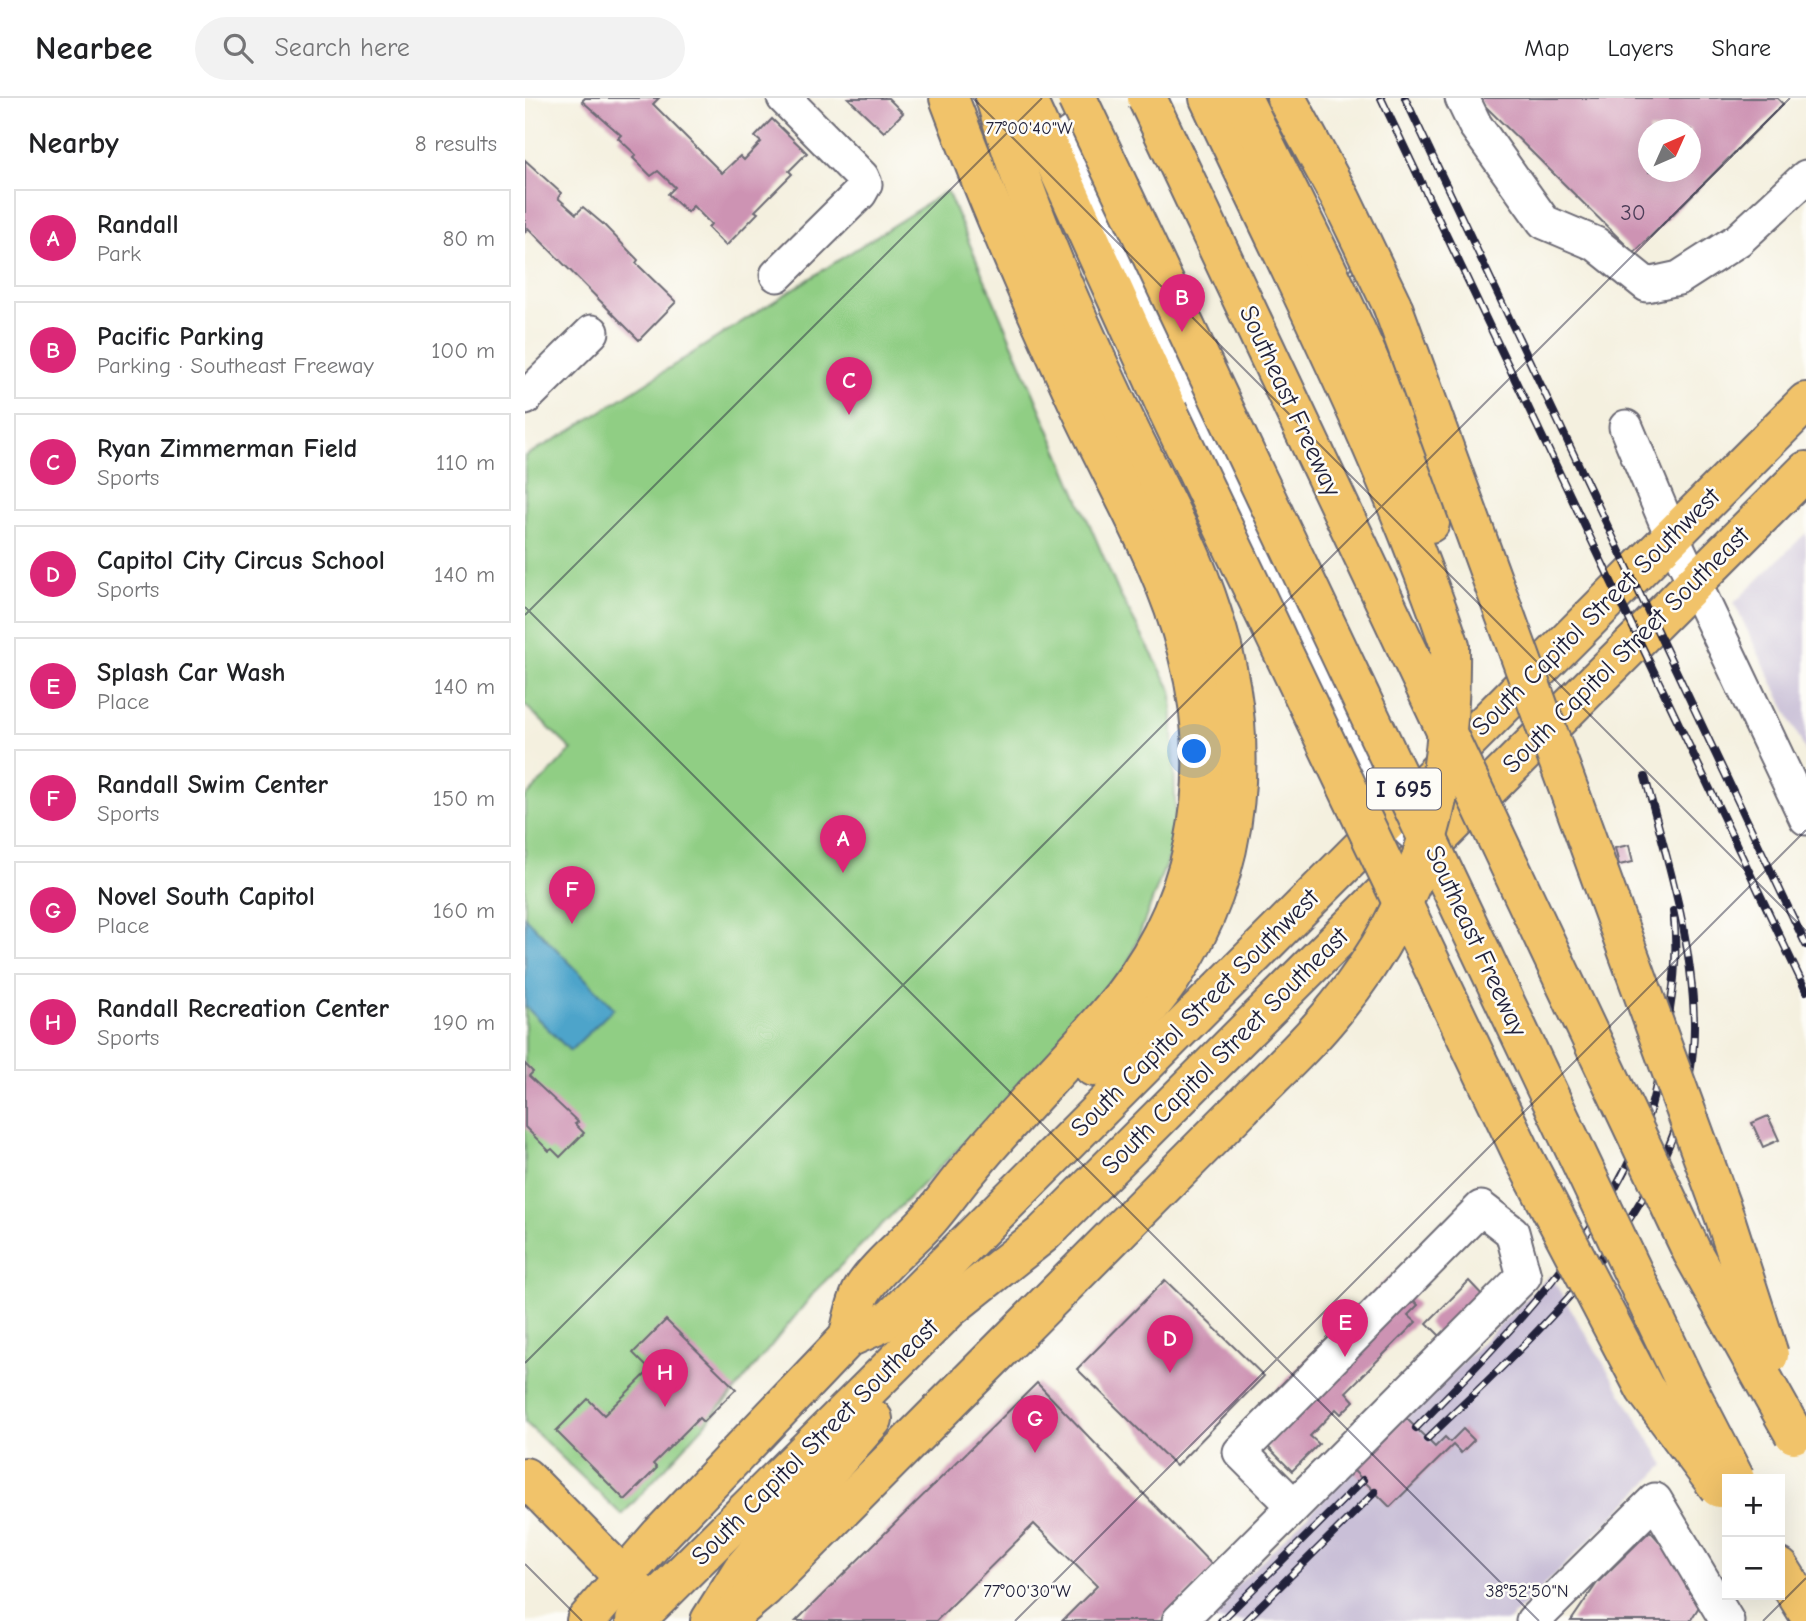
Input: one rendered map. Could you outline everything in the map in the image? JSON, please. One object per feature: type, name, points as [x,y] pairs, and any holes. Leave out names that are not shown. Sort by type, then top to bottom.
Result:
[{"type":"main road","points":[[949,98],[1019,277],[1114,439]]},
{"type":"main road","points":[[848,1338],[862,1291],[930,1219],[970,1167],[1136,979],[1165,931],[1185,885],[1195,845],[1220,795],[1220,752],[995,98]]},
{"type":"main road","points":[[1026,98],[1168,411],[1523,1156],[1645,1389],[1722,1492]]},
{"type":"main road","name":"Southeast Freeway","points":[[1147,98],[1692,1252],[1800,1445]]},
{"type":"main road","points":[[1209,98],[1382,466],[1424,569],[1450,646]]},
{"type":"main road","points":[[725,1621],[764,1588],[1337,1008],[1371,962],[1410,893],[1425,848],[1444,766],[1449,724],[1450,646],[1445,586],[1422,498],[1401,435],[1353,323],[1242,98]]},
{"type":"main road","points":[[1286,98],[1341,199],[1392,305],[1437,421],[1725,1218],[1800,1445]]},
{"type":"main road","name":"Southeast Freeway","points":[[1074,116],[1683,1378],[1732,1474]]},
{"type":"main road","name":"South Capitol Street Southwest","points":[[586,1621],[660,1535],[848,1338],[891,1319],[1806,402]]},
{"type":"main road","name":"South Capitol Street Southeast","points":[[651,1616],[950,1308],[1043,1234],[1806,471]]},
{"type":"main road","points":[[710,1621],[742,1570],[810,1489],[1043,1234]]},
{"type":"main road","points":[[525,1477],[625,1578],[651,1616]]},
{"type":"main road","points":[[1785,1577],[1806,1611]]},
{"type":"street","points":[[777,275],[860,193],[865,184],[862,177],[783,98]]},
{"type":"street","points":[[1462,98],[1475,125],[1545,222],[1596,244],[1647,285],[1679,278],[1738,240],[1806,177]]},
{"type":"street","points":[[1074,116],[1393,814],[1427,849]]},
{"type":"street","points":[[525,398],[592,331]]},
{"type":"street","points":[[1639,438],[1672,536],[1806,818]]},
{"type":"street","points":[[1179,1621],[1256,1531],[1294,1506],[1524,1276],[1512,1232],[1481,1208],[1240,1451],[1294,1506]]},
{"type":"street","points":[[1533,1621],[1655,1500],[1727,1621]]},
{"type":"shaded area","points":[[1806,533],[1806,752],[1734,603]]},
{"type":"shaded area","points":[[1550,1275],[1665,1465],[1508,1621],[1201,1621]]},
{"type":"green space","points":[[947,191],[1119,593],[1172,691],[1176,837],[1126,970],[1090,1018],[817,1289],[729,1398],[622,1515],[525,1422],[525,798],[572,750],[525,705],[525,456],[569,432]]},
{"type":"water","points":[[525,917],[614,1008],[570,1051],[525,1006]]},
{"type":"building","points":[[585,98],[659,98],[653,104],[722,173],[740,156],[744,160],[761,142],[755,137],[772,119],[807,153],[789,171],[792,174],[755,211],[758,213],[726,246],[708,228],[711,224],[693,206],[687,212],[668,194],[675,187],[658,171],[651,176],[633,158],[636,155],[618,138],[621,135],[582,101]]},
{"type":"building","points":[[848,98],[888,98],[903,113],[884,132]]},
{"type":"building","points":[[1477,98],[1777,98],[1783,104],[1634,253]]},
{"type":"building","points":[[525,160],[561,193],[558,198],[576,214],[583,207],[603,224],[638,260],[636,263],[676,302],[639,340],[528,228],[525,232]]},
{"type":"building","points":[[1629,845],[1633,862],[1619,865],[1615,848]]},
{"type":"building","points":[[525,1064],[533,1072],[529,1076],[578,1122],[575,1124],[584,1133],[560,1157],[552,1149],[549,1151],[525,1127]]},
{"type":"building","points":[[1768,1116],[1779,1140],[1763,1147],[1752,1123]]},
{"type":"building","points":[[1390,1276],[1418,1305],[1408,1315],[1416,1322],[1346,1392],[1354,1401],[1341,1414],[1336,1409],[1310,1436],[1319,1444],[1292,1471],[1266,1445],[1284,1428],[1261,1405]]},
{"type":"building","points":[[1165,1280],[1264,1376],[1176,1466],[1077,1369]]},
{"type":"building","points":[[1469,1281],[1485,1298],[1444,1340],[1427,1323]]},
{"type":"building","points":[[666,1320],[736,1389],[703,1422],[699,1418],[653,1464],[657,1468],[625,1500],[556,1431],[588,1399],[604,1415],[650,1370],[633,1353]]},
{"type":"building","points":[[1037,1383],[1215,1568],[1160,1621],[1062,1621],[1097,1586],[1034,1524],[936,1621],[796,1621]]},
{"type":"building","points":[[1405,1417],[1435,1447],[1445,1437],[1450,1442],[1463,1429],[1474,1440],[1461,1453],[1453,1445],[1390,1507],[1352,1469]]},
{"type":"building","points":[[1650,1531],[1707,1594],[1690,1621],[1571,1621],[1597,1583]]},
{"type":"railway","points":[[1381,98],[1806,991]]},
{"type":"railway","points":[[1405,98],[1806,945]]},
{"type":"railway","points":[[1427,1439],[1518,1351],[1563,1304],[1605,1254],[1641,1200],[1670,1144],[1688,1084],[1694,1021],[1692,990],[1677,898],[1645,777]]},
{"type":"railway","points":[[1416,1428],[1543,1292],[1598,1217],[1621,1177],[1646,1124],[1658,1075],[1674,975],[1673,911]]},
{"type":"railway","points":[[1221,1621],[1363,1480]]},
{"type":"railway","points":[[1245,1621],[1375,1492]]},
{"type":"place","name":"Pacific Parking","points":[[1182,332]]},
{"type":"place","name":"Ryan Zimmerman Field","points":[[849,415]]},
{"type":"place","name":"Randall","points":[[843,873]]},
{"type":"place","name":"Randall Swim Center","points":[[572,924]]},
{"type":"place","name":"Splash Car Wash","points":[[1345,1357]]},
{"type":"place","name":"Capitol City Circus School","points":[[1170,1373]]},
{"type":"place","name":"Randall Recreation Center","points":[[665,1407]]},
{"type":"place","name":"Novel South Capitol","points":[[1035,1453]]}]
